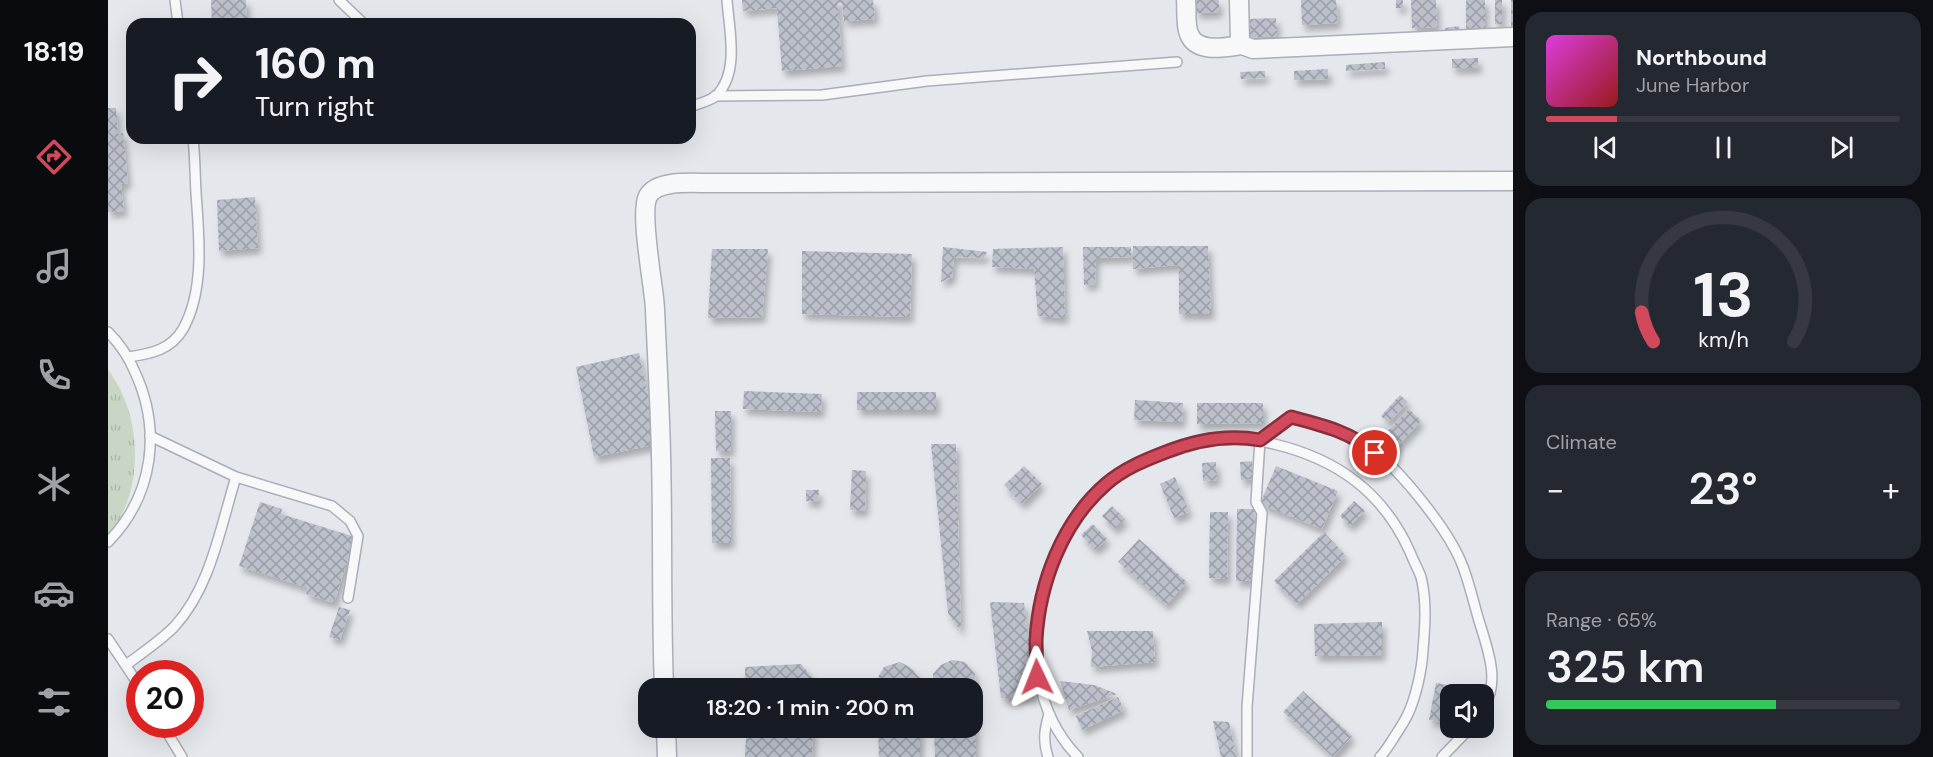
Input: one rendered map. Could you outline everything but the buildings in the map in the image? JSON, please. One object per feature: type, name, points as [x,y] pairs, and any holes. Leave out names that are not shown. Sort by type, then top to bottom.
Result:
[{"type":"street","points":[[1186,0],[1188,32],[1201,46],[1213,48],[1242,45],[1253,49],[1513,37]]},
{"type":"street","points":[[1239,0],[1239,35],[1242,45]]},
{"type":"street","points":[[664,678],[661,454],[655,301],[644,211],[648,196],[656,187],[666,184],[706,183],[1513,181]]},
{"type":"street","points":[[666,738],[667,757]]},
{"type":"lane","points":[[175,0],[177,18]]},
{"type":"lane","points":[[339,0],[358,18]]},
{"type":"lane","points":[[715,96],[728,77],[731,58],[727,0]]},
{"type":"lane","points":[[696,104],[715,96],[822,95],[927,81],[1177,62]]},
{"type":"lane","points":[[128,357],[153,354],[169,344],[182,330],[194,300],[200,248],[193,144]]},
{"type":"lane","points":[[108,332],[128,357],[143,390],[151,426],[149,462],[139,497],[120,529],[108,542]]},
{"type":"lane","points":[[1247,757],[1247,707],[1262,513],[1256,502],[1260,440],[1291,417],[1327,426],[1362,442],[1388,464],[1435,517],[1463,565],[1490,658],[1491,684]]},
{"type":"lane","points":[[150,436],[236,477],[332,506],[350,521],[358,536],[348,598]]},
{"type":"lane","points":[[1078,757],[1070,749],[1049,714],[1037,677],[1036,639],[1043,595],[1056,552],[1077,517],[1106,484],[1137,463],[1180,446],[1211,438],[1248,438],[1288,447],[1321,459],[1350,475],[1376,499],[1401,534],[1420,577],[1426,618],[1422,667],[1408,714],[1380,757]]},
{"type":"lane","points":[[132,660],[173,628],[193,603],[205,580],[236,477]]},
{"type":"lane","points":[[108,639],[126,665]]},
{"type":"lane","points":[[1048,757],[1043,732],[1049,714]]},
{"type":"lane","points":[[170,738],[182,757]]},
{"type":"lane","points":[[1442,757],[1460,738]]},
{"type":"green space","points":[[108,370],[120,388],[128,409],[135,453],[129,498],[108,536]]},
{"type":"route","points":[[1037,677],[1036,639],[1043,595],[1056,552],[1077,517],[1106,484],[1137,463],[1180,446],[1211,438],[1260,440],[1291,417],[1327,426],[1362,442],[1375,453]]}]
